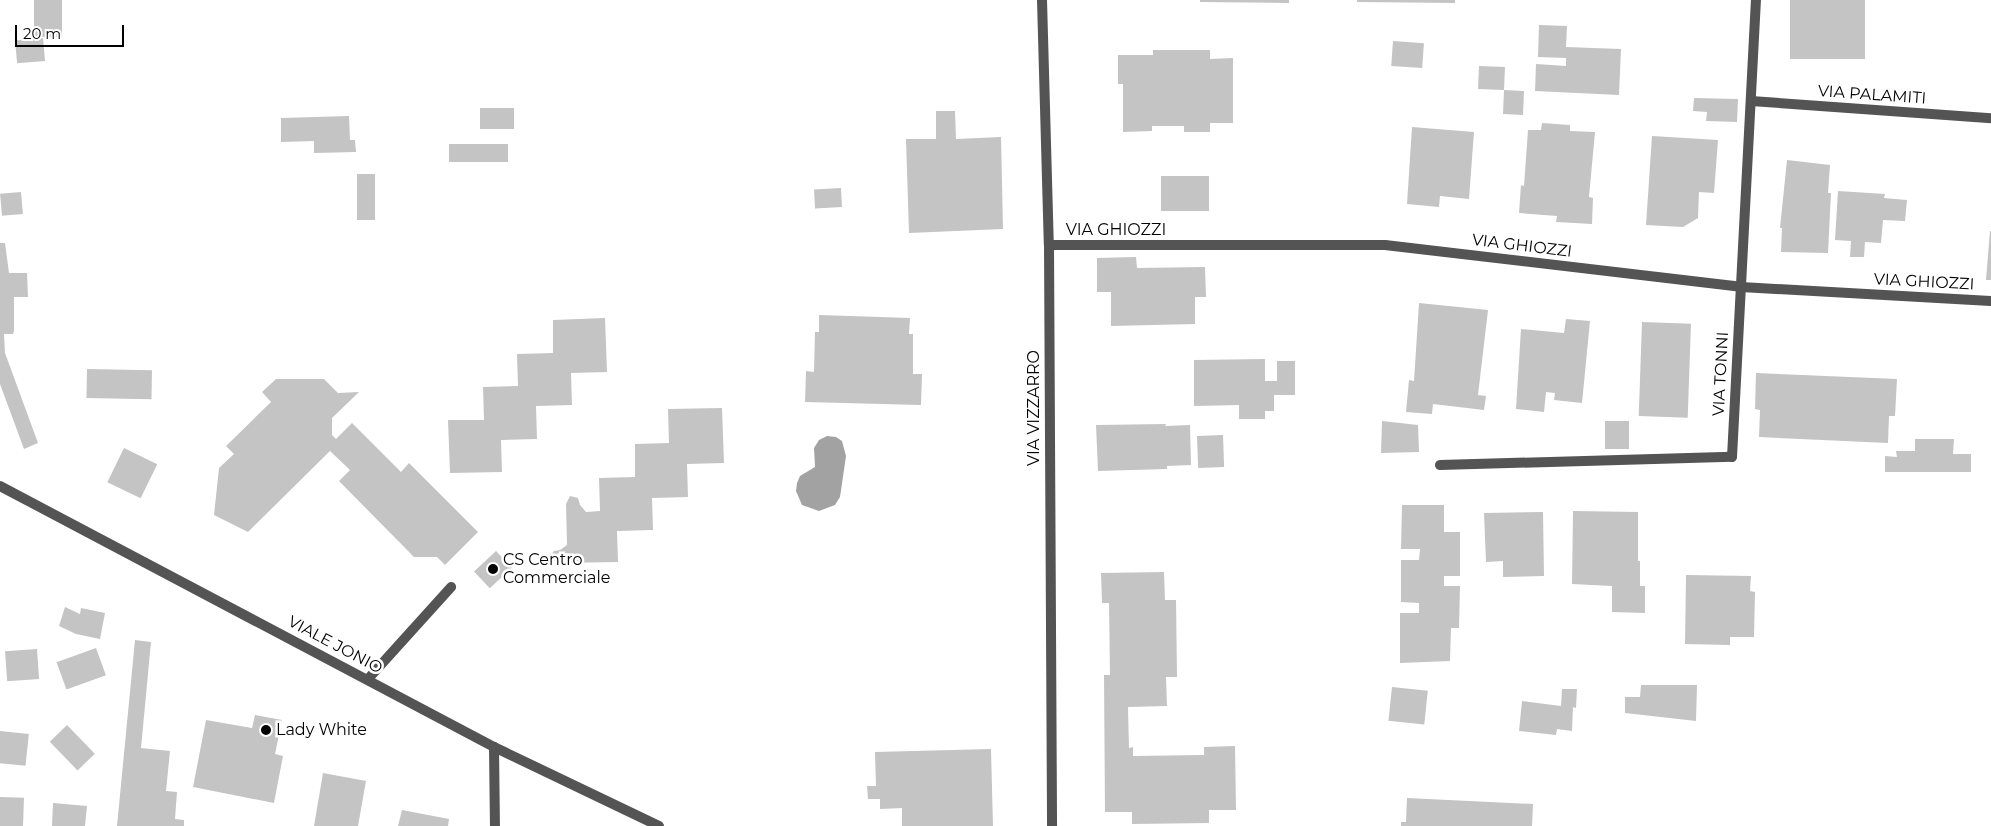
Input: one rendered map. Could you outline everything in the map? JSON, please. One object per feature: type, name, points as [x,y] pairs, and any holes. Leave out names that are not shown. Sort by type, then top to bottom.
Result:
[{"type":"street","name":"VIA VIZZARRO","points":[[1042,0],[1048,245],[1051,821],[1045,826]]},
{"type":"street","name":"VIA TONNI","points":[[1440,465],[1732,457],[1756,0]]},
{"type":"street","name":"VIA PALAMITI","points":[[1751,100],[1991,118]]},
{"type":"street","name":"VIA GHIOZZI","points":[[1048,245],[1385,245],[1741,287],[1991,301]]},
{"type":"street","name":"VIALE JONIO","points":[[0,486],[494,747],[659,826]]},
{"type":"street","points":[[368,679],[451,587]]},
{"type":"street","points":[[494,747],[495,826]]},
{"type":"shaded area","points":[[827,436],[836,437],[842,441],[846,456],[840,497],[835,505],[819,511],[802,505],[796,491],[800,476],[815,467],[814,448],[819,440]]},
{"type":"building","points":[[34,0],[62,0],[62,37],[34,37]]},
{"type":"building","points":[[1200,0],[1289,0],[1289,3],[1200,2]]},
{"type":"building","points":[[1357,0],[1455,0],[1455,3],[1357,2]]},
{"type":"building","points":[[1790,0],[1865,0],[1865,59],[1790,59]]},
{"type":"building","points":[[1539,25],[1567,26],[1566,47],[1621,49],[1619,95],[1535,91],[1536,64],[1566,66],[1566,58],[1538,57]]},
{"type":"building","points":[[43,38],[45,61],[17,63],[15,40]]},
{"type":"building","points":[[1393,41],[1424,43],[1422,68],[1391,66]]},
{"type":"building","points":[[1153,50],[1210,50],[1210,59],[1233,58],[1233,123],[1210,123],[1210,132],[1184,132],[1184,126],[1152,126],[1152,131],[1123,132],[1123,84],[1118,84],[1118,55],[1153,55]]},
{"type":"building","points":[[1479,66],[1505,67],[1504,90],[1478,89]]},
{"type":"building","points":[[1504,90],[1524,91],[1523,115],[1503,114]]},
{"type":"building","points":[[1694,98],[1738,99],[1737,122],[1706,121],[1707,112],[1693,111]]},
{"type":"building","points":[[480,108],[514,108],[514,129],[480,129]]},
{"type":"building","points":[[936,111],[955,111],[956,139],[1001,137],[1003,229],[909,233],[906,139],[936,139]]},
{"type":"building","points":[[349,116],[350,140],[355,140],[356,152],[314,153],[314,141],[281,142],[281,118]]},
{"type":"building","points":[[1542,123],[1570,125],[1570,131],[1595,132],[1589,197],[1593,198],[1592,224],[1556,222],[1557,216],[1519,213],[1521,185],[1524,186],[1528,130],[1541,130]]},
{"type":"building","points":[[1412,127],[1474,132],[1469,199],[1440,196],[1439,207],[1407,204]]},
{"type":"building","points":[[1652,136],[1718,140],[1714,193],[1699,192],[1698,218],[1683,227],[1646,225]]},
{"type":"building","points":[[449,144],[508,144],[508,162],[449,162]]},
{"type":"building","points":[[1787,160],[1830,165],[1828,193],[1831,193],[1828,253],[1781,252],[1782,228],[1780,228]]},
{"type":"building","points":[[357,174],[375,174],[375,220],[357,220]]},
{"type":"building","points":[[1161,176],[1209,176],[1209,211],[1161,211]]},
{"type":"building","points":[[841,188],[842,207],[815,208],[814,189]]},
{"type":"building","points":[[1838,191],[1885,194],[1884,198],[1907,200],[1905,221],[1883,220],[1881,243],[1865,242],[1864,257],[1850,257],[1851,241],[1835,240]]},
{"type":"building","points":[[21,192],[23,214],[2,216],[0,194]]},
{"type":"building","points":[[1990,231],[1991,280],[1986,280]]},
{"type":"building","points":[[0,243],[5,243],[9,273],[27,273],[28,297],[14,297],[14,331],[13,334],[4,334],[5,353],[38,443],[24,449],[0,384]]},
{"type":"building","points":[[1136,257],[1137,268],[1205,267],[1206,297],[1195,297],[1195,324],[1111,326],[1111,292],[1097,292],[1097,258]]},
{"type":"building","points":[[1419,303],[1488,310],[1478,395],[1486,396],[1484,410],[1433,404],[1432,414],[1406,412],[1409,380],[1414,381]]},
{"type":"building","points":[[819,315],[910,318],[909,334],[913,334],[913,374],[922,374],[921,405],[805,402],[806,371],[814,372],[815,332],[819,332]]},
{"type":"building","points":[[605,318],[607,372],[571,373],[572,405],[536,406],[537,439],[501,440],[502,472],[450,473],[448,420],[484,420],[483,387],[518,386],[517,354],[553,353],[553,320]]},
{"type":"building","points":[[1566,319],[1590,321],[1582,403],[1554,400],[1555,393],[1546,392],[1544,412],[1516,409],[1521,329],[1564,333]]},
{"type":"building","points":[[1642,322],[1691,324],[1688,418],[1639,416]]},
{"type":"building","points":[[1265,359],[1265,381],[1277,381],[1277,361],[1295,361],[1295,395],[1274,395],[1274,411],[1265,411],[1265,419],[1239,419],[1239,405],[1194,406],[1194,360]]},
{"type":"building","points":[[87,369],[152,370],[151,399],[86,398]]},
{"type":"building","points":[[1756,373],[1897,379],[1895,416],[1889,416],[1888,443],[1759,437],[1760,410],[1755,409]]},
{"type":"building","points":[[276,379],[324,379],[338,393],[359,392],[332,418],[332,435],[336,439],[352,423],[401,472],[409,463],[478,532],[445,565],[437,557],[414,557],[339,481],[350,470],[330,451],[248,532],[214,515],[219,468],[234,454],[226,446],[271,402],[262,392]]},
{"type":"building","points":[[722,408],[724,463],[687,464],[688,497],[652,498],[653,530],[617,531],[618,562],[557,563],[552,560],[551,555],[554,551],[560,550],[567,545],[566,504],[570,496],[578,498],[580,505],[586,512],[600,511],[599,478],[635,477],[635,444],[669,443],[668,409]]},
{"type":"building","points":[[1382,421],[1418,425],[1419,452],[1381,453]]},
{"type":"building","points":[[1605,421],[1629,421],[1629,449],[1605,449]]},
{"type":"building","points":[[1166,424],[1165,426],[1190,425],[1191,465],[1167,466],[1167,469],[1098,471],[1096,425]]},
{"type":"building","points":[[1223,435],[1224,467],[1198,468],[1197,436]]},
{"type":"building","points":[[1915,439],[1954,439],[1953,454],[1971,454],[1971,472],[1885,472],[1885,456],[1897,457],[1896,451],[1915,451]]},
{"type":"building","points":[[124,448],[157,464],[141,498],[107,482]]},
{"type":"building","points":[[1402,505],[1444,505],[1444,532],[1460,532],[1460,576],[1444,576],[1444,586],[1460,586],[1459,628],[1451,628],[1450,661],[1400,663],[1400,613],[1419,613],[1419,603],[1401,602],[1401,560],[1419,560],[1420,549],[1401,549]]},
{"type":"building","points":[[1573,511],[1638,512],[1638,561],[1640,561],[1640,586],[1645,586],[1645,613],[1612,612],[1612,586],[1572,584]]},
{"type":"building","points":[[1543,512],[1544,576],[1503,577],[1503,561],[1486,562],[1484,513]]},
{"type":"building","name":"CS Centro Commerciale","points":[[496,551],[512,568],[490,588],[474,571]]},
{"type":"building","points":[[1164,572],[1165,600],[1176,600],[1177,677],[1166,677],[1167,706],[1128,707],[1129,748],[1133,747],[1133,756],[1204,755],[1204,747],[1235,746],[1236,810],[1209,810],[1209,823],[1132,824],[1132,812],[1105,812],[1104,675],[1110,675],[1109,603],[1102,603],[1101,573]]},
{"type":"building","points":[[1686,575],[1751,576],[1750,591],[1755,592],[1754,637],[1730,637],[1730,645],[1685,644]]},
{"type":"building","points":[[65,607],[80,614],[81,608],[105,613],[100,639],[76,634],[59,626]]},
{"type":"building","points":[[135,640],[151,642],[141,748],[170,751],[166,791],[177,792],[175,819],[184,820],[184,826],[117,826]]},
{"type":"building","points":[[96,648],[106,675],[66,690],[57,662]]},
{"type":"building","points":[[37,649],[39,679],[7,681],[5,651]]},
{"type":"building","points":[[1641,685],[1697,685],[1696,721],[1625,713],[1625,697],[1640,697]]},
{"type":"building","points":[[1392,687],[1428,691],[1424,725],[1388,721]]},
{"type":"building","points":[[1562,689],[1577,689],[1576,708],[1573,707],[1572,731],[1557,729],[1556,735],[1519,731],[1522,701],[1561,706]]},
{"type":"building","points":[[255,715],[282,720],[275,754],[283,756],[274,803],[193,787],[206,720],[252,728]]},
{"type":"building","points":[[67,725],[95,754],[78,770],[50,742]]},
{"type":"building","points":[[0,731],[29,734],[25,766],[0,763]]},
{"type":"building","points":[[991,749],[993,826],[902,826],[902,808],[880,809],[880,799],[868,799],[867,786],[876,786],[875,752]]},
{"type":"building","points":[[323,773],[366,781],[358,826],[314,826]]},
{"type":"building","points":[[0,797],[24,798],[23,826],[0,826]]},
{"type":"building","points":[[1407,798],[1533,804],[1532,826],[1401,826],[1401,822],[1406,822]]},
{"type":"building","points":[[53,803],[87,806],[85,826],[52,826]]},
{"type":"building","points":[[402,810],[449,819],[448,826],[398,826]]},
{"type":"place","name":"CS Centro Commerciale","points":[[493,569]]},
{"type":"place","name":"Lady White","points":[[266,730]]}]
